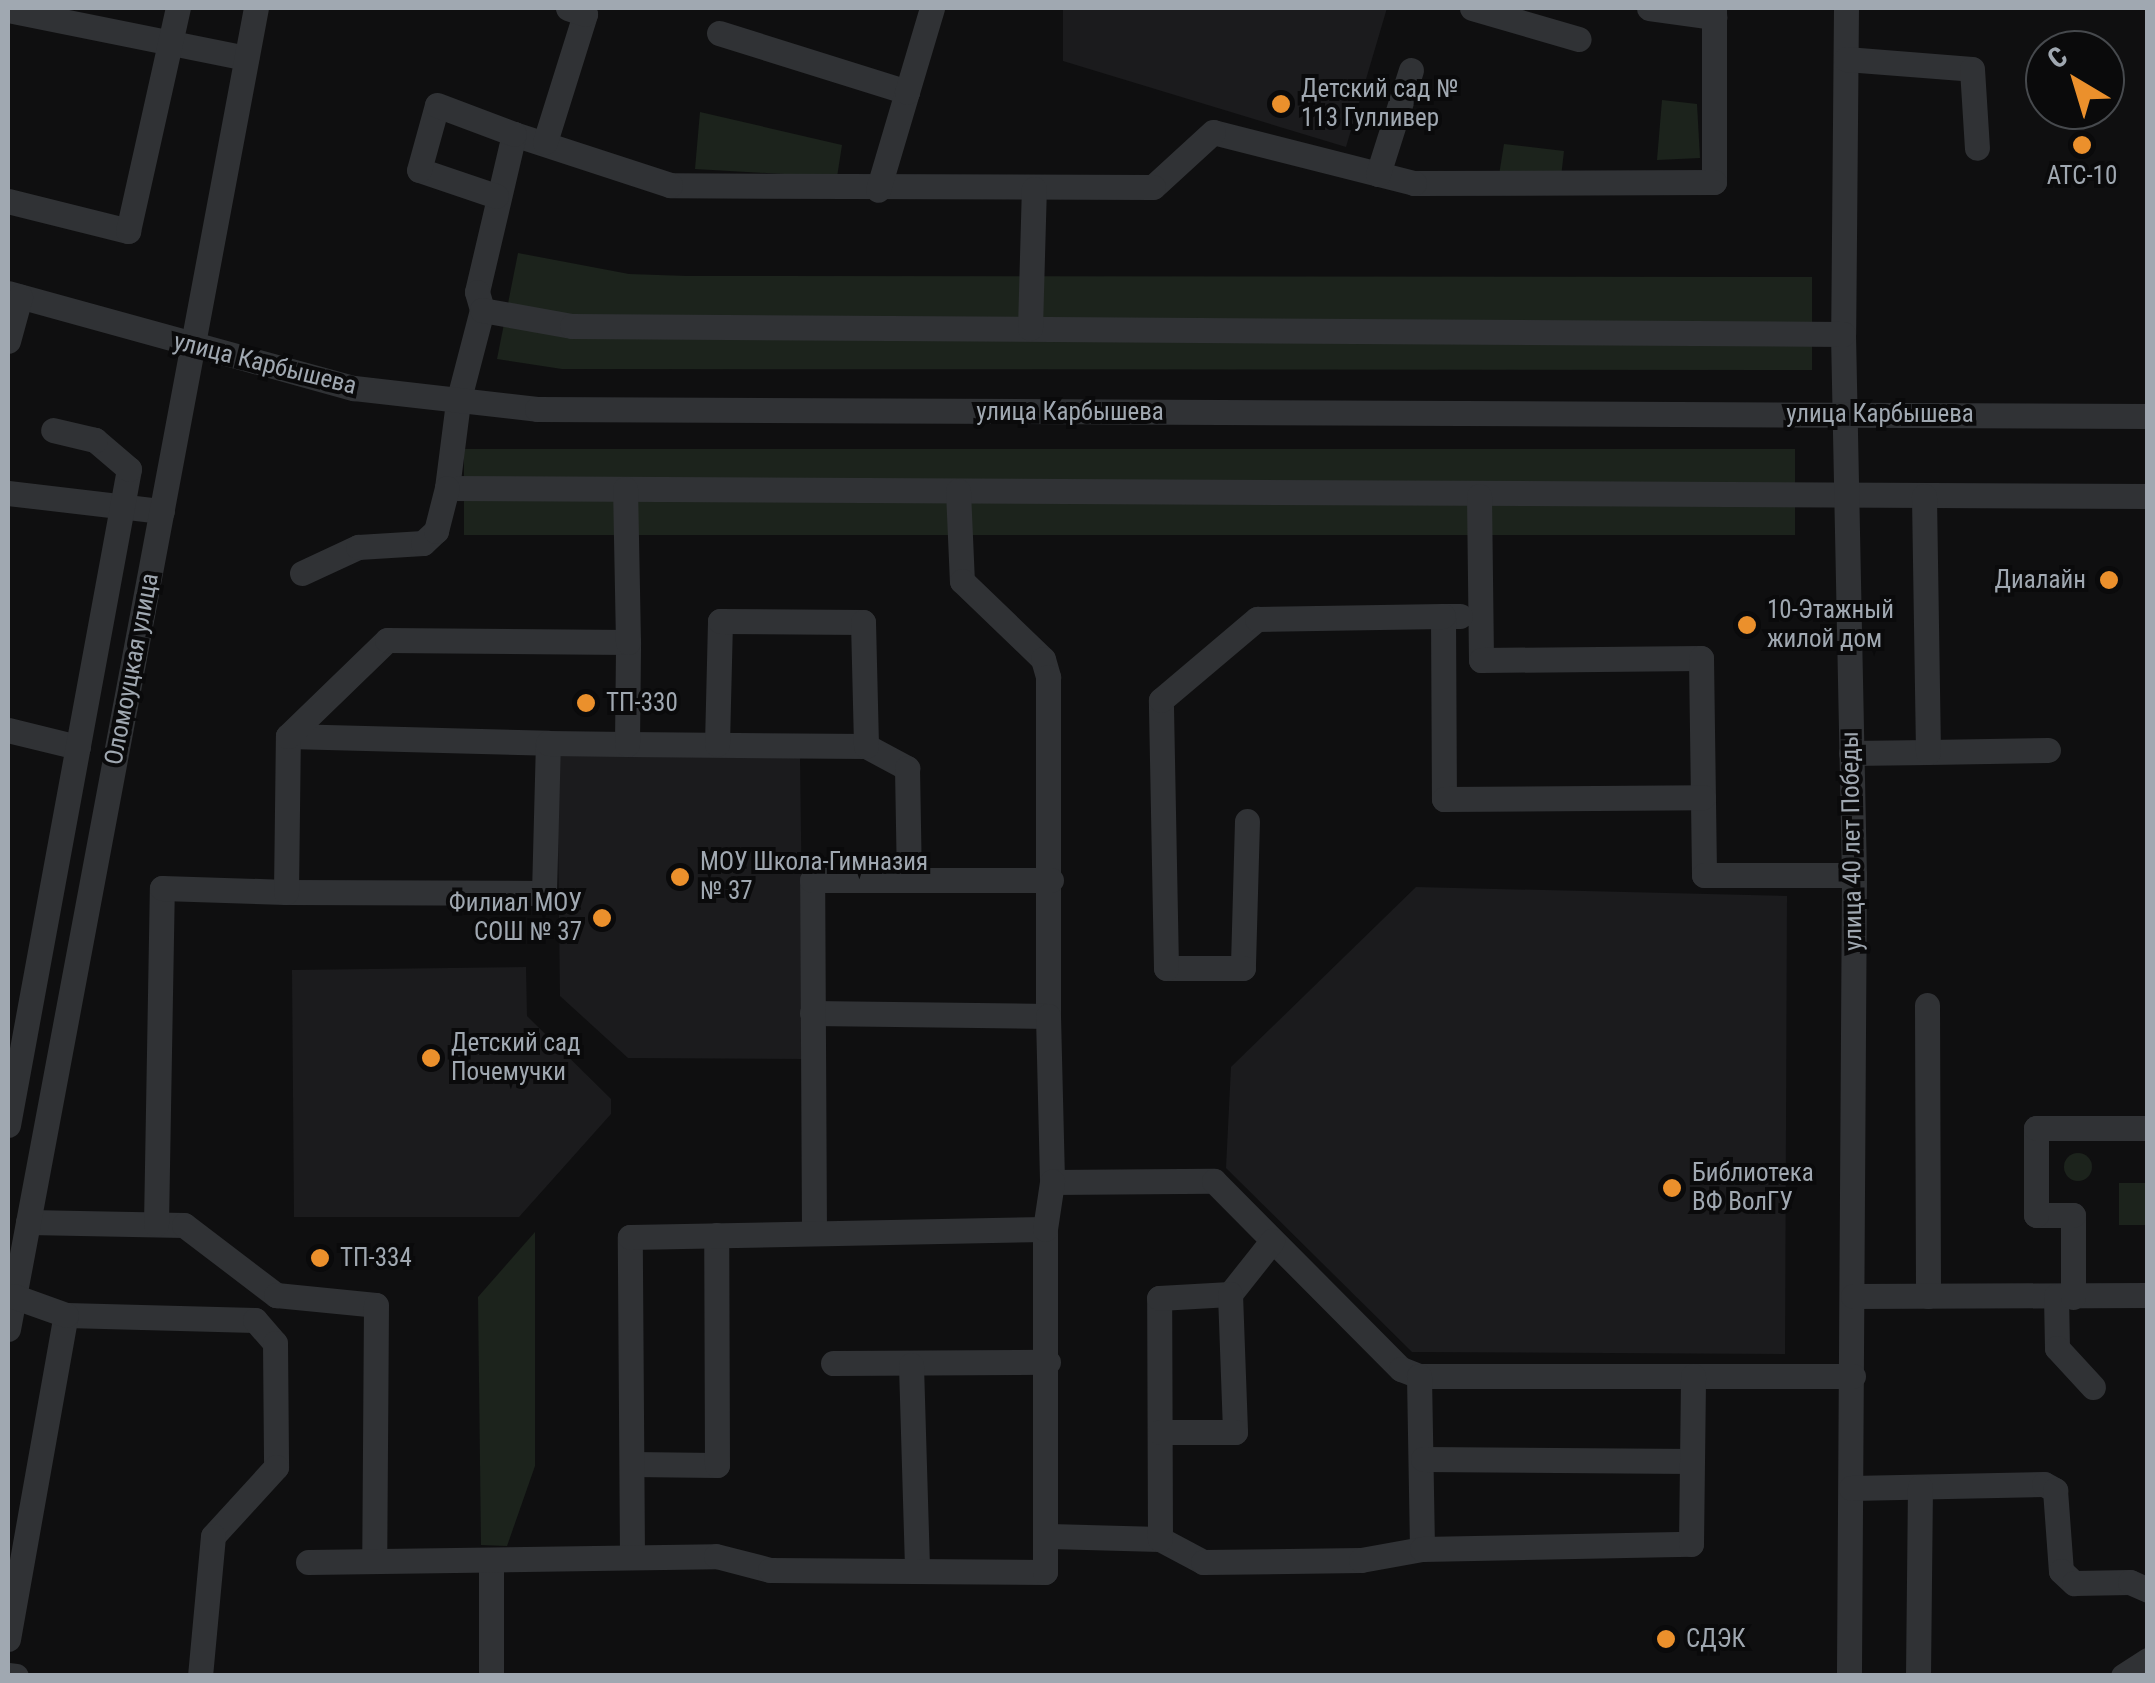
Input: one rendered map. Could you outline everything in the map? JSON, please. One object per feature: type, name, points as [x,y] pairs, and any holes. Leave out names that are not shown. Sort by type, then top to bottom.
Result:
[{"type":"street","points":[[8,201],[128,231],[178,8]]},
{"type":"street","name":"Оломоуцкая улица","points":[[8,1330],[256,8]]},
{"type":"street","points":[[545,142],[585,14],[568,8]]},
{"type":"street","points":[[878,190],[932,8]]},
{"type":"street","points":[[1472,8],[1579,39]]},
{"type":"street","points":[[496,196],[419,170],[437,106],[670,185],[878,190],[1154,188],[1212,132],[1414,182],[1714,182],[1714,12],[1649,8]]},
{"type":"street","name":"улица 40 лет Победы","points":[[1846,8],[1843,334],[1854,875],[1849,1676]]},
{"type":"street","points":[[8,10],[246,58]]},
{"type":"street","points":[[719,33],[907,92]]},
{"type":"street","points":[[1846,59],[1972,69],[1977,148]]},
{"type":"street","points":[[1378,174],[1411,70]]},
{"type":"street","points":[[302,573],[358,546],[423,542],[436,532],[447,488],[458,402],[482,310],[478,292],[496,196],[514,134]]},
{"type":"street","points":[[1030,328],[1034,189]]},
{"type":"street","points":[[8,340],[14,295]]},
{"type":"street","name":"улица Карбышева","points":[[14,295],[354,388],[458,402],[628,410],[2148,416]]},
{"type":"street","points":[[482,310],[572,326],[1843,334]]},
{"type":"street","points":[[8,1125],[15,1041],[78,747],[129,469],[94,440],[54,430]]},
{"type":"street","points":[[447,488],[1479,496],[2148,496]]},
{"type":"street","points":[[626,489],[627,744]]},
{"type":"street","points":[[308,1562],[716,1556],[770,1570],[1046,1572],[1046,1229],[1052,1182],[1048,676],[1043,659],[962,581],[958,491]]},
{"type":"street","points":[[8,493],[162,511]]},
{"type":"street","points":[[1479,496],[1481,660],[1701,658],[1704,874],[1854,875]]},
{"type":"street","points":[[1924,496],[1928,752]]},
{"type":"street","points":[[1443,616],[1444,799],[1702,797]]},
{"type":"street","points":[[1247,822],[1243,968],[1166,968],[1161,700],[1257,619],[1480,616]]},
{"type":"street","points":[[717,744],[720,621],[864,622],[866,746]]},
{"type":"street","points":[[286,892],[288,736],[387,640],[628,642]]},
{"type":"street","points":[[8,730],[78,747]]},
{"type":"street","points":[[288,736],[548,744],[866,746],[906,768],[909,879]]},
{"type":"street","points":[[156,1224],[162,888],[544,893],[548,744]]},
{"type":"street","points":[[1851,753],[2048,750]]},
{"type":"street","points":[[814,1233],[812,880],[1051,880]]},
{"type":"street","points":[[1928,1005],[1928,1296]]},
{"type":"street","points":[[812,1013],[1048,1016]]},
{"type":"street","points":[[2093,1388],[2056,1348],[2074,1215],[2036,1215],[2036,1128],[2148,1128]]},
{"type":"street","points":[[1052,1182],[1214,1181],[1401,1369],[1419,1376],[1853,1376]]},
{"type":"street","points":[[28,1222],[184,1225],[276,1294],[376,1305],[374,1560]]},
{"type":"street","points":[[632,1557],[630,1237],[1046,1229]]},
{"type":"street","points":[[632,1464],[717,1465],[716,1235]]},
{"type":"street","points":[[1160,1432],[1235,1432],[1230,1294],[1272,1241]]},
{"type":"street","points":[[1160,1540],[1159,1298],[1230,1294]]},
{"type":"street","points":[[1853,1296],[2148,1295]]},
{"type":"street","points":[[14,1296],[66,1315],[254,1320],[276,1342],[276,1467],[213,1536],[200,1676]]},
{"type":"street","points":[[8,1639],[66,1315]]},
{"type":"street","points":[[833,1363],[1048,1362]]},
{"type":"street","points":[[911,1365],[918,1572]]},
{"type":"street","points":[[1419,1376],[1422,1549]]},
{"type":"street","points":[[1049,1536],[1160,1540],[1203,1562],[1362,1560],[1422,1549],[1691,1544],[1692,1376]]},
{"type":"street","points":[[1423,1459],[1692,1461]]},
{"type":"street","points":[[1851,1488],[2044,1484],[2056,1490],[2061,1571],[2074,1582],[2130,1582],[2148,1590]]},
{"type":"street","points":[[1918,1676],[1920,1486]]},
{"type":"street","points":[[491,1560],[492,1676]]},
{"type":"street","points":[[2123,1676],[2148,1660]]},
{"type":"street","points":[[8,1675],[16,1676]]},
{"type":"shaded area","name":"Детский сад № 113 Гулливер","points":[[1063,8],[1387,8],[1346,147],[1063,61]]},
{"type":"shaded area","points":[[1662,100],[1697,104],[1700,158],[1657,160]]},
{"type":"shaded area","points":[[700,112],[842,145],[837,177],[695,169]]},
{"type":"shaded area","points":[[1504,144],[1564,151],[1561,177],[1499,175]]},
{"type":"shaded area","points":[[518,253],[629,274],[687,276],[1812,277],[1812,370],[562,369],[497,359]]},
{"type":"shaded area","points":[[464,449],[1795,449],[1795,535],[464,535]]},
{"type":"shaded area","name":"МОУ Школа-Гимназия № 37","points":[[557,755],[800,758],[804,1059],[628,1058],[560,996]]},
{"type":"shaded area","points":[[1416,887],[1787,896],[1785,1354],[1412,1352],[1226,1168],[1231,1067]]},
{"type":"shaded area","name":"Детский сад Почемучки","points":[[526,967],[527,1016],[611,1099],[611,1114],[519,1217],[294,1217],[292,970]]},
{"type":"shaded area","points":[[2078,1153],[2088,1157],[2092,1167],[2088,1177],[2078,1181],[2068,1177],[2064,1167],[2068,1157]]},
{"type":"shaded area","points":[[2119,1183],[2147,1183],[2147,1225],[2119,1225]]},
{"type":"shaded area","points":[[535,1232],[535,1466],[507,1546],[481,1545],[478,1297]]},
{"type":"place","name":"Детский сад № 113 Гулливер","points":[[1281,104]]},
{"type":"place","name":"АТС-10","points":[[2082,145]]},
{"type":"place","name":"Диалайн","points":[[2109,580]]},
{"type":"place","name":"10-Этажный жилой дом","points":[[1747,625]]},
{"type":"place","name":"ТП-330","points":[[586,703]]},
{"type":"place","name":"МОУ Школа-Гимназия № 37","points":[[680,877]]},
{"type":"place","name":"Филиал МОУ СОШ № 37","points":[[602,918]]},
{"type":"place","name":"Детский сад Почемучки","points":[[431,1058]]},
{"type":"place","name":"Библиотека ВФ ВолГУ","points":[[1672,1188]]},
{"type":"place","name":"ТП-334","points":[[320,1258]]},
{"type":"place","name":"СДЭК","points":[[1666,1639]]}]
